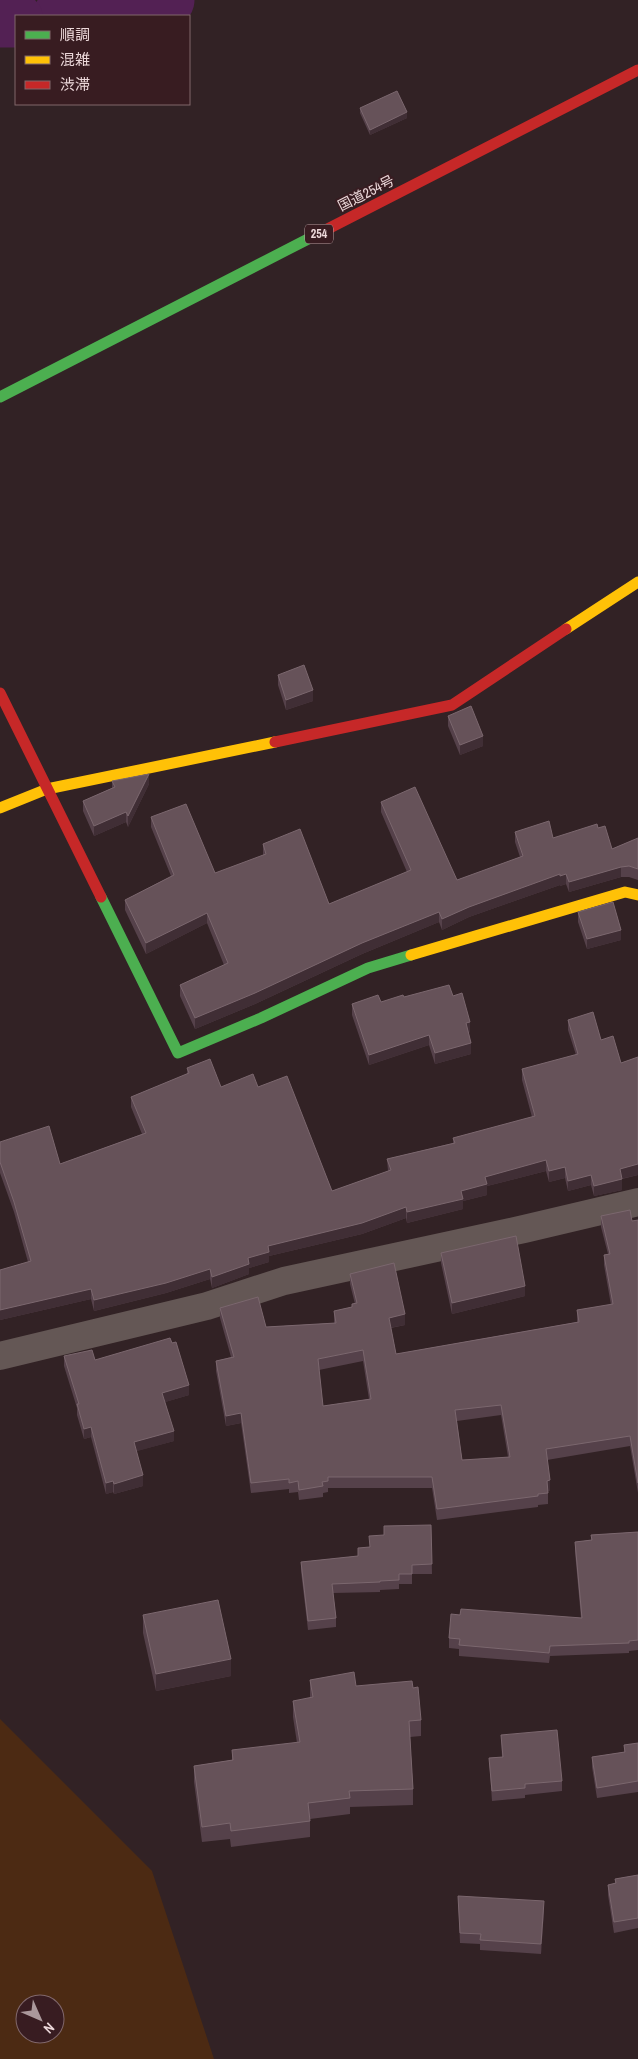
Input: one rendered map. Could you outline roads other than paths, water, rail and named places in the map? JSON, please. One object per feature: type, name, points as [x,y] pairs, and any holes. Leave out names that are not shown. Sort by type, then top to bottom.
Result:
[{"type":"main road","name":"国道254号","points":[[0,397],[638,70]]},
{"type":"main road","points":[[0,808],[47,789],[452,705],[638,582]]},
{"type":"main road","points":[[0,693],[178,1053],[261,1018],[368,968],[626,892],[638,895]]},
{"type":"street","points":[[0,1356],[207,1306],[284,1281],[524,1229],[638,1202]]},
{"type":"waterway","points":[[67,15],[167,0]]},
{"type":"waterway","points":[[0,20],[15,20]]}]
